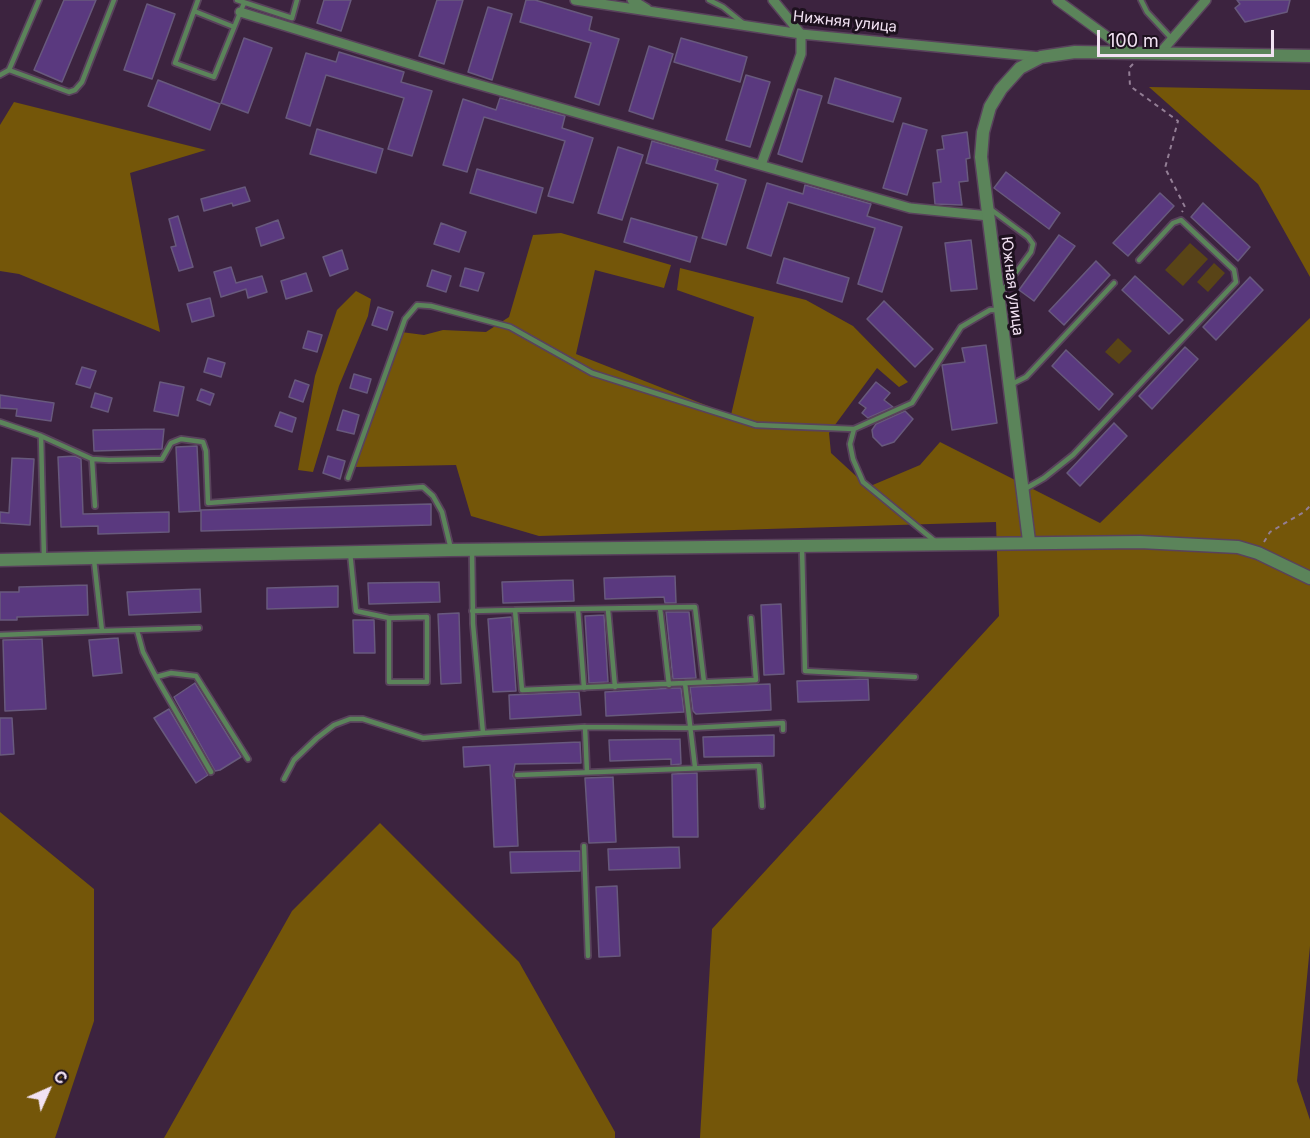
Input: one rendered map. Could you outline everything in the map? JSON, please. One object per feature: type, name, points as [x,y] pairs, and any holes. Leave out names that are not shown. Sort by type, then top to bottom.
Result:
[{"type":"street","name":"Нижняя улица","points":[[575,0],[801,34],[1041,57]]},
{"type":"street","points":[[632,0],[651,11]]},
{"type":"street","points":[[761,165],[801,54],[801,34],[773,0]]},
{"type":"street","points":[[1057,0],[1127,51]]},
{"type":"street","points":[[1160,53],[1206,0]]},
{"type":"street","points":[[242,8],[441,74],[910,208],[988,211]]},
{"type":"street","points":[[1041,57],[1075,52],[1127,51],[1310,56]]},
{"type":"street","name":"Южная улица","points":[[1029,541],[981,157],[983,132],[990,107],[1011,76],[1041,57]]},
{"type":"street","points":[[0,560],[452,550],[802,548],[1029,541],[1198,543],[1238,547],[1258,553],[1310,578]]},
{"type":"lane","points":[[0,75],[9,70],[39,0]]},
{"type":"lane","points":[[9,70],[69,92],[75,90],[82,82],[114,0]]},
{"type":"lane","points":[[198,0],[175,63],[214,77],[242,8]]},
{"type":"lane","points":[[237,0],[242,8],[292,18],[297,0]]},
{"type":"lane","points":[[709,0],[723,7],[744,24]]},
{"type":"lane","points":[[1141,0],[1147,12],[1172,39]]},
{"type":"lane","points":[[194,11],[234,27]]},
{"type":"lane","points":[[988,211],[1028,237],[1033,244],[1031,252],[999,296]]},
{"type":"lane","points":[[1022,490],[1044,478],[1073,455],[1236,282],[1236,274],[1231,267],[1178,220],[1139,260]]},
{"type":"lane","points":[[1009,384],[1026,377],[1114,283]]},
{"type":"lane","points":[[348,478],[405,319],[417,305],[431,306],[510,327],[592,373],[756,425],[854,429],[912,403],[961,327],[990,310],[1000,310]]},
{"type":"lane","points":[[0,422],[41,436],[92,459],[156,460],[162,459],[171,443],[181,439],[202,441],[206,451],[208,503],[423,487],[433,496],[441,512],[452,550]]},
{"type":"lane","points":[[854,429],[850,444],[853,459],[863,482],[938,544]]},
{"type":"lane","points":[[41,436],[44,558]]},
{"type":"lane","points":[[92,459],[95,506]]},
{"type":"lane","points":[[802,548],[805,671],[915,677]]},
{"type":"lane","points":[[472,551],[472,611],[483,733]]},
{"type":"lane","points":[[350,552],[356,611],[389,618],[427,617],[427,682],[389,682],[389,618]]},
{"type":"lane","points":[[93,557],[102,631]]},
{"type":"lane","points":[[472,611],[695,607],[704,682]]},
{"type":"lane","points":[[660,608],[669,685]]},
{"type":"lane","points":[[515,610],[522,690],[756,680],[751,618]]},
{"type":"lane","points":[[578,610],[584,688]]},
{"type":"lane","points":[[608,610],[615,687]]},
{"type":"lane","points":[[0,635],[199,628]]},
{"type":"lane","points":[[137,630],[143,652],[156,677],[211,772]]},
{"type":"lane","points":[[156,677],[171,673],[196,676],[248,759]]},
{"type":"lane","points":[[685,684],[695,767]]},
{"type":"lane","points":[[284,779],[294,760],[317,738],[334,725],[351,719],[363,719],[423,738],[585,727],[691,728],[783,723],[783,730]]},
{"type":"lane","points":[[585,727],[587,772]]},
{"type":"lane","points":[[517,775],[759,766],[762,806]]},
{"type":"lane","points":[[584,846],[588,956]]},
{"type":"path","points":[[1144,51],[1129,68],[1130,86],[1178,121],[1166,168],[1185,207],[1178,220]]},
{"type":"path","points":[[1258,553],[1269,532],[1304,512],[1310,506]]},
{"type":"shaded area","points":[[1149,87],[1310,90],[1310,277],[1258,184]]},
{"type":"shaded area","points":[[14,102],[206,150],[130,173],[160,332],[19,274],[0,271],[0,125]]},
{"type":"shaded area","points":[[561,233],[671,265],[664,288],[595,270],[576,354],[731,415],[754,317],[677,290],[680,268],[806,300],[853,326],[908,382],[899,387],[877,368],[829,433],[831,453],[868,487],[920,465],[940,442],[1100,523],[1310,318],[1310,946],[1297,1081],[1310,1120],[1310,1138],[700,1138],[712,929],[999,616],[996,522],[539,536],[471,516],[456,465],[353,467],[401,332],[424,335],[443,330],[486,332],[509,317],[533,235]]},
{"type":"shaded area","points":[[1190,243],[1208,259],[1183,286],[1165,270]]},
{"type":"shaded area","points":[[1214,263],[1225,273],[1208,292],[1197,282]]},
{"type":"shaded area","points":[[356,291],[371,299],[368,316],[339,386],[313,472],[298,470],[315,376],[337,310]]},
{"type":"shaded area","points":[[1118,338],[1132,351],[1119,364],[1105,352]]},
{"type":"shaded area","points":[[0,812],[94,889],[94,1021],[55,1138],[0,1138]]},
{"type":"shaded area","points":[[380,823],[519,962],[615,1132],[615,1138],[164,1138],[292,911]]},
{"type":"building","points":[[64,0],[96,0],[62,82],[34,70]]},
{"type":"building","points":[[324,0],[351,0],[341,31],[317,23]]},
{"type":"building","points":[[437,0],[463,0],[444,64],[419,56]]},
{"type":"building","points":[[526,0],[535,0],[592,17],[589,30],[619,39],[599,105],[575,97],[591,43],[520,22]]},
{"type":"building","points":[[1237,0],[1290,0],[1287,12],[1245,22],[1235,8],[1240,4]]},
{"type":"building","points":[[147,4],[175,14],[152,79],[124,70]]},
{"type":"building","points":[[488,7],[512,14],[492,80],[468,72]]},
{"type":"building","points":[[244,38],[272,48],[248,113],[221,103]]},
{"type":"building","points":[[681,38],[747,57],[740,82],[674,62]]},
{"type":"building","points":[[649,46],[673,54],[653,119],[629,111]]},
{"type":"building","points":[[339,52],[404,72],[401,82],[432,91],[412,156],[388,149],[404,98],[326,75],[310,126],[286,118],[306,53],[336,62]]},
{"type":"building","points":[[746,75],[770,82],[750,147],[726,140]]},
{"type":"building","points":[[835,78],[901,98],[893,122],[828,103]]},
{"type":"building","points":[[158,80],[220,104],[210,130],[148,106]]},
{"type":"building","points":[[798,89],[822,96],[802,162],[778,154]]},
{"type":"building","points":[[500,98],[565,116],[562,128],[593,138],[573,203],[548,196],[565,141],[484,117],[467,172],[443,165],[463,99],[496,110]]},
{"type":"building","points":[[903,123],[927,130],[907,195],[883,188]]},
{"type":"building","points":[[317,129],[383,149],[376,173],[310,154]]},
{"type":"building","points":[[967,132],[970,158],[966,159],[968,181],[959,182],[962,205],[935,204],[933,183],[941,182],[937,150],[944,149],[942,136]]},
{"type":"building","points":[[652,141],[718,160],[715,170],[746,180],[726,245],[702,238],[718,184],[646,163]]},
{"type":"building","points":[[618,147],[643,155],[622,220],[598,213]]},
{"type":"building","points":[[477,169],[543,188],[536,213],[470,193]]},
{"type":"building","points":[[1006,172],[1060,213],[1049,229],[994,188]]},
{"type":"building","points":[[767,183],[803,194],[805,185],[871,204],[867,216],[902,227],[882,292],[858,284],[875,228],[788,202],[771,256],[747,248]]},
{"type":"building","points":[[245,187],[250,201],[233,206],[232,203],[204,211],[201,199]]},
{"type":"building","points":[[1160,193],[1174,206],[1128,256],[1113,243]]},
{"type":"building","points":[[1203,203],[1250,247],[1238,261],[1191,217]]},
{"type":"building","points":[[178,216],[193,267],[179,271],[171,247],[176,246],[169,219]]},
{"type":"building","points":[[631,218],[697,237],[690,262],[624,242]]},
{"type":"building","points":[[278,220],[284,238],[261,246],[256,228]]},
{"type":"building","points":[[441,223],[466,232],[459,252],[434,244]]},
{"type":"building","points":[[1059,235],[1075,246],[1034,301],[1019,290]]},
{"type":"building","points":[[971,240],[977,289],[951,291],[945,243]]},
{"type":"building","points":[[342,250],[348,269],[330,276],[323,257]]},
{"type":"building","points":[[784,258],[849,278],[842,302],[777,283]]},
{"type":"building","points":[[1096,261],[1110,275],[1064,325],[1049,311]]},
{"type":"building","points":[[231,267],[236,283],[262,276],[267,292],[248,298],[246,289],[221,297],[214,272]]},
{"type":"building","points":[[465,268],[484,273],[478,291],[460,286]]},
{"type":"building","points":[[432,270],[451,276],[446,292],[427,286]]},
{"type":"building","points":[[306,273],[312,291],[286,299],[281,281]]},
{"type":"building","points":[[1135,276],[1183,320],[1169,334],[1122,290]]},
{"type":"building","points":[[1250,277],[1263,290],[1216,340],[1203,327]]},
{"type":"building","points":[[210,298],[214,316],[192,322],[187,304]]},
{"type":"building","points":[[884,301],[933,349],[915,367],[867,319]]},
{"type":"building","points":[[378,307],[393,312],[387,330],[372,325]]},
{"type":"building","points":[[308,331],[322,335],[317,352],[303,348]]},
{"type":"building","points":[[986,345],[997,423],[952,430],[942,365],[965,362],[962,348]]},
{"type":"building","points":[[1185,347],[1198,359],[1152,409],[1139,396]]},
{"type":"building","points":[[1066,350],[1113,394],[1099,410],[1052,366]]},
{"type":"building","points":[[208,358],[225,363],[221,377],[204,372]]},
{"type":"building","points":[[82,367],[96,371],[90,388],[76,384]]},
{"type":"building","points":[[354,374],[371,379],[367,393],[350,388]]},
{"type":"building","points":[[295,380],[309,385],[303,402],[289,397]]},
{"type":"building","points":[[160,382],[184,387],[178,416],[154,411]]},
{"type":"building","points":[[876,382],[890,393],[884,400],[893,407],[868,418],[862,413],[866,408],[859,403]]},
{"type":"building","points":[[201,389],[214,394],[210,405],[197,400]]},
{"type":"building","points":[[95,393],[112,398],[108,412],[91,407]]},
{"type":"building","points":[[0,395],[54,403],[51,421],[16,416],[17,409],[0,408]]},
{"type":"building","points":[[343,410],[359,415],[354,434],[337,430]]},
{"type":"building","points":[[905,411],[913,419],[894,442],[882,446],[873,437],[872,430],[876,424]]},
{"type":"building","points":[[280,412],[296,418],[292,432],[275,426]]},
{"type":"building","points":[[1114,423],[1127,436],[1080,486],[1067,473]]},
{"type":"building","points":[[164,429],[162,449],[94,451],[93,430]]},
{"type":"building","points":[[197,446],[200,511],[179,512],[176,447]]},
{"type":"building","points":[[75,456],[81,459],[83,514],[169,512],[169,532],[98,534],[98,526],[61,527],[58,457]]},
{"type":"building","points":[[328,456],[345,461],[340,479],[323,473]]},
{"type":"building","points":[[12,458],[34,459],[30,525],[0,523],[0,512],[9,513]]},
{"type":"building","points":[[431,504],[431,525],[201,531],[201,510]]},
{"type":"building","points":[[675,576],[676,603],[665,603],[664,597],[605,599],[604,578]]},
{"type":"building","points":[[573,580],[574,601],[503,603],[502,582]]},
{"type":"building","points":[[439,582],[440,602],[369,604],[368,583]]},
{"type":"building","points":[[87,585],[88,615],[17,617],[17,620],[0,620],[0,592],[19,592],[19,587]]},
{"type":"building","points":[[338,586],[338,607],[267,609],[267,588]]},
{"type":"building","points":[[200,589],[201,612],[129,615],[127,592]]},
{"type":"building","points":[[781,604],[784,674],[764,675],[761,605]]},
{"type":"building","points":[[666,612],[689,612],[696,678],[673,679]]},
{"type":"building","points":[[459,613],[461,683],[441,684],[438,614]]},
{"type":"building","points":[[604,615],[608,682],[589,683],[585,616]]},
{"type":"building","points":[[511,617],[516,691],[493,692],[488,619]]},
{"type":"building","points":[[353,620],[374,620],[375,653],[354,653]]},
{"type":"building","points":[[118,638],[122,673],[93,676],[89,640]]},
{"type":"building","points":[[42,639],[46,709],[5,711],[3,640]]},
{"type":"building","points":[[868,679],[869,700],[798,702],[797,681]]},
{"type":"building","points":[[195,683],[241,757],[220,770],[215,771],[174,697]]},
{"type":"building","points":[[770,684],[771,710],[696,714],[693,711],[690,687]]},
{"type":"building","points":[[681,688],[684,712],[606,716],[605,692]]},
{"type":"building","points":[[579,692],[581,715],[510,719],[509,695]]},
{"type":"building","points":[[169,709],[208,775],[196,783],[154,718]]},
{"type":"building","points":[[0,718],[12,718],[14,754],[0,755]]},
{"type":"building","points":[[774,735],[774,756],[704,757],[703,737]]},
{"type":"building","points":[[680,739],[681,764],[671,765],[671,759],[610,761],[609,740]]},
{"type":"building","points":[[580,742],[581,763],[515,764],[513,776],[518,846],[494,847],[490,765],[464,767],[463,747]]},
{"type":"building","points":[[697,773],[698,837],[673,837],[672,774]]},
{"type":"building","points":[[613,777],[616,842],[589,843],[585,778]]},
{"type":"building","points":[[679,847],[680,868],[609,870],[608,849]]},
{"type":"building","points":[[580,851],[580,871],[511,873],[510,852]]},
{"type":"building","points":[[617,886],[620,956],[599,957],[596,887]]}]
